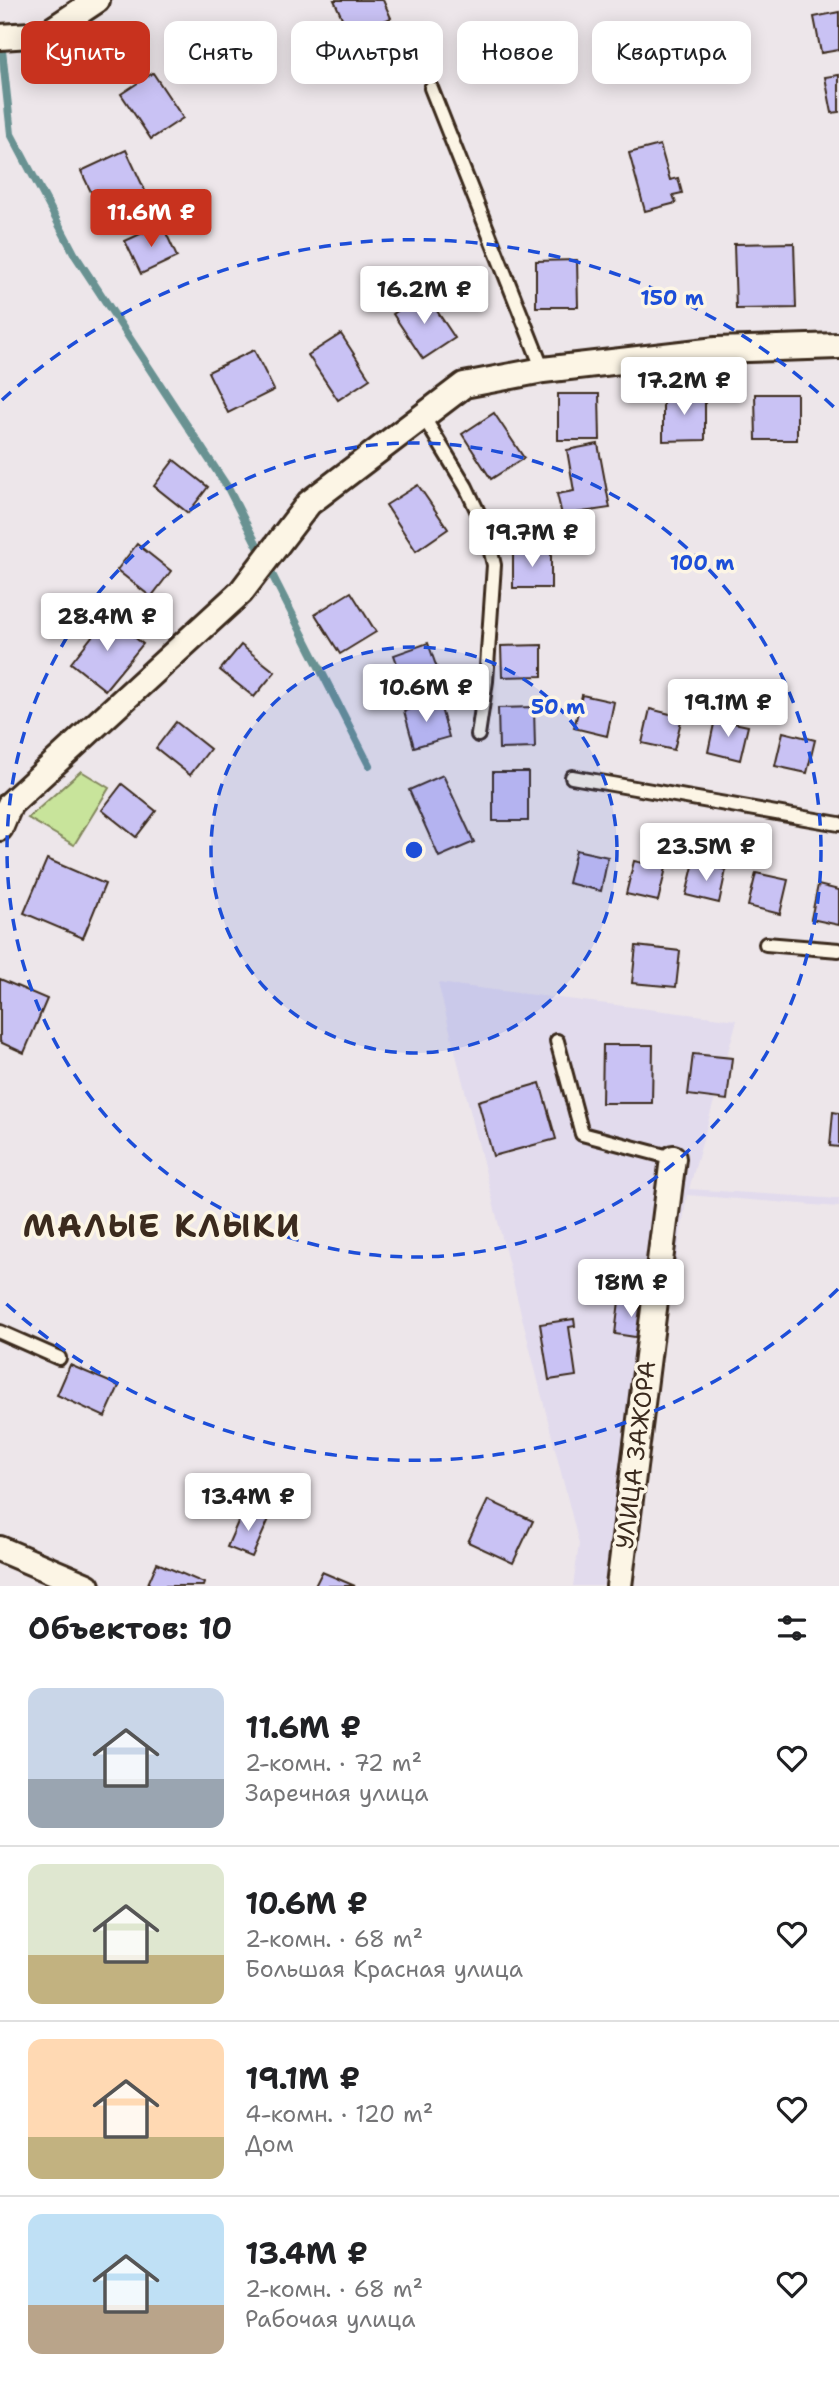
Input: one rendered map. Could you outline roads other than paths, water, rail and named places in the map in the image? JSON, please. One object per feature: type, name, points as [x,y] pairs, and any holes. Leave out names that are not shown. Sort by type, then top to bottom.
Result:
[{"type":"street","points":[[0,37],[46,34],[97,0]]},
{"type":"street","points":[[0,828],[5,801],[241,592],[309,503],[464,385],[543,370],[716,350],[839,346]]},
{"type":"street","name":"УЛИЦА ЗАЖОРА","points":[[619,1586],[673,1158]]},
{"type":"street","points":[[0,1549],[87,1586]]},
{"type":"lane","points":[[431,88],[543,370]]},
{"type":"lane","points":[[423,416],[466,487],[485,527],[494,565],[486,681],[478,735]]},
{"type":"lane","points":[[572,777],[839,824]]},
{"type":"lane","points":[[766,944],[839,950]]},
{"type":"lane","points":[[557,1041],[582,1134],[673,1158]]},
{"type":"lane","points":[[0,1332],[59,1358]]},
{"type":"waterway","points":[[1,41],[11,134],[75,255],[228,488],[369,765]]},
{"type":"district","name":"МАЛЫЕ КЛЫКИ","points":[[162,1226]]}]
